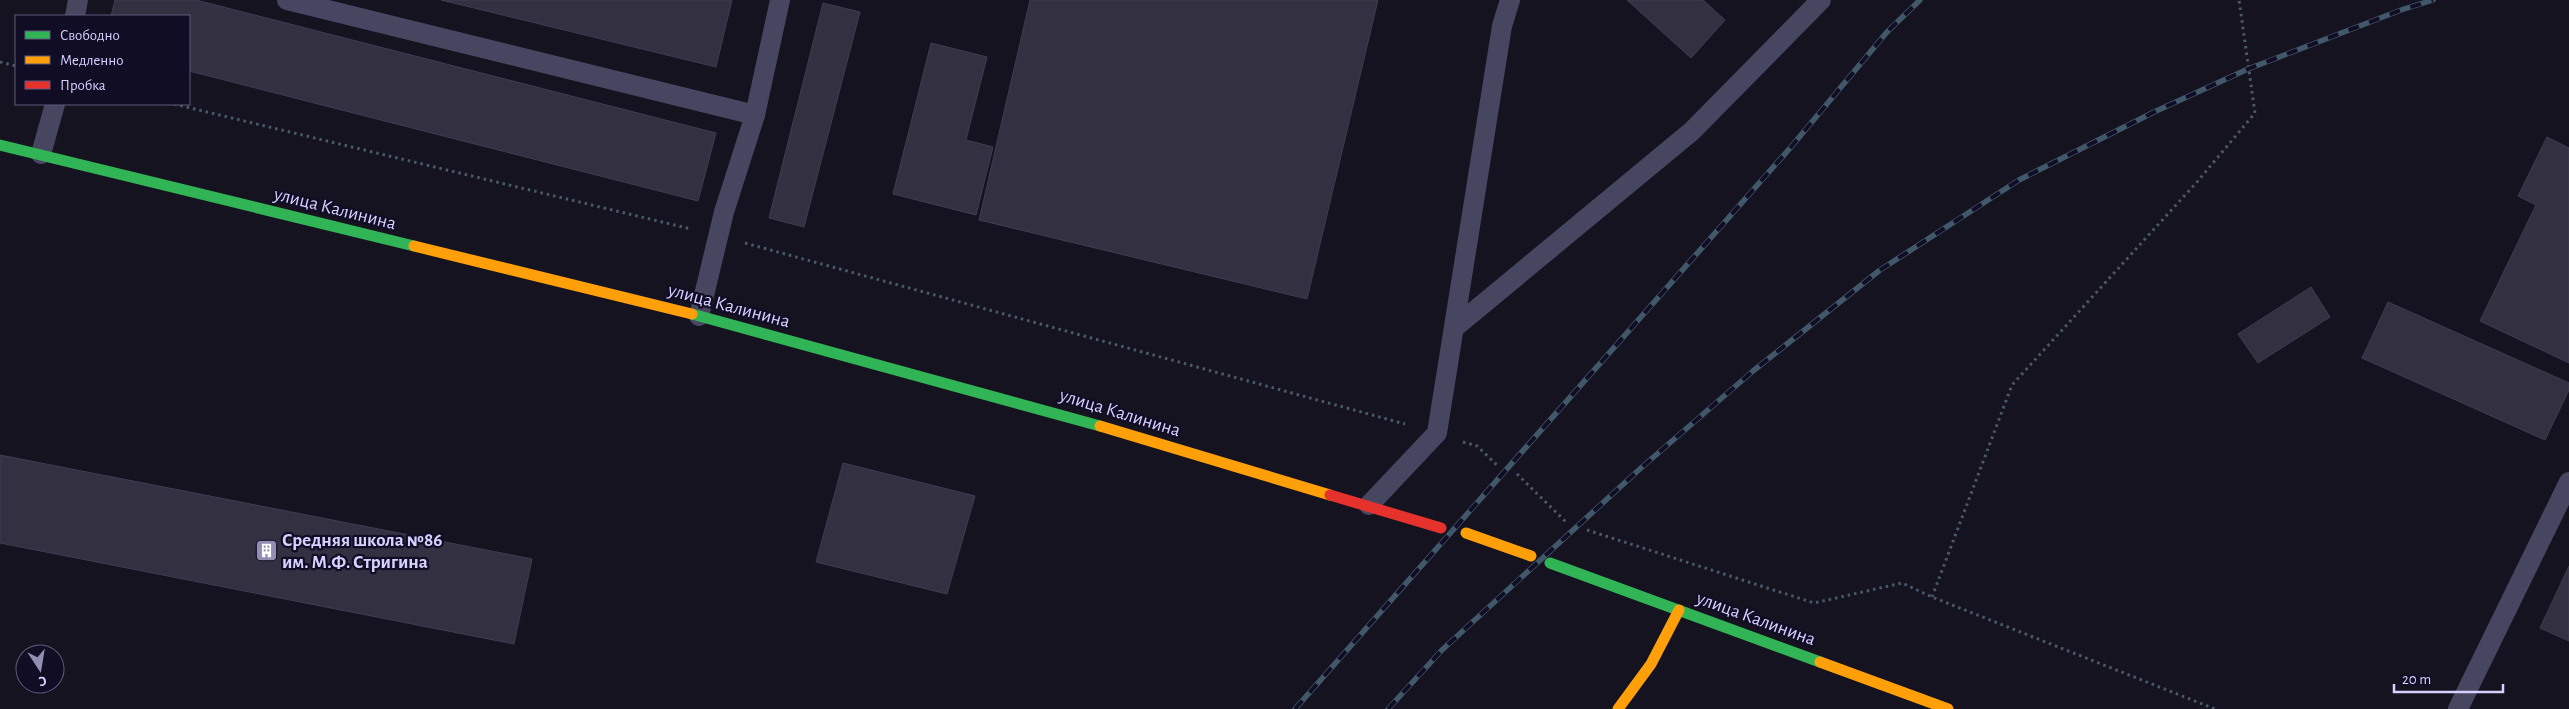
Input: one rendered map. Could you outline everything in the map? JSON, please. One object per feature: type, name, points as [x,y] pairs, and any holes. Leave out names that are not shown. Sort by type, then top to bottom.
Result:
[{"type":"main road","name":"улица Калинина","points":[[0,145],[699,316],[1045,409],[1441,528]]},
{"type":"main road","points":[[1466,533],[1531,556]]},
{"type":"main road","name":"улица Калинина","points":[[1550,564],[1948,709]]},
{"type":"main road","points":[[1618,709],[1651,664],[1679,610]]},
{"type":"lane","points":[[75,15],[78,0]]},
{"type":"lane","points":[[287,0],[755,115]]},
{"type":"lane","points":[[699,316],[719,236],[755,115],[780,0]]},
{"type":"lane","points":[[1369,506],[1437,433],[1502,26],[1510,0]]},
{"type":"lane","points":[[1454,328],[1692,131],[1820,0]]},
{"type":"lane","points":[[41,154],[55,105]]},
{"type":"lane","points":[[2458,709],[2569,482]]},
{"type":"path","points":[[1932,597],[2012,385],[2197,182],[2255,113],[2239,0]]},
{"type":"path","points":[[0,62],[15,66]]},
{"type":"path","points":[[178,105],[719,236],[1437,433],[1477,446],[1497,465]]},
{"type":"path","points":[[1517,474],[1567,523]]},
{"type":"path","points":[[1587,530],[1814,603],[1902,583],[1932,597],[2216,709]]},
{"type":"building","points":[[115,0],[196,0],[716,133],[698,201],[190,71],[190,15],[111,15]]},
{"type":"building","points":[[441,0],[732,0],[716,67]]},
{"type":"building","points":[[1030,0],[1378,0],[1307,299],[979,220]]},
{"type":"building","points":[[1627,0],[1703,0],[1725,20],[1691,58]]},
{"type":"building","points":[[823,3],[860,12],[804,227],[769,218]]},
{"type":"building","points":[[931,43],[987,57],[966,140],[993,147],[976,215],[893,194]]},
{"type":"building","points":[[2547,137],[2569,148],[2569,363],[2480,321],[2536,205],[2518,196]]},
{"type":"building","points":[[2311,287],[2330,317],[2258,363],[2238,334]]},
{"type":"building","points":[[2388,302],[2569,383],[2569,390],[2545,440],[2362,358]]},
{"type":"building","name":"Средняя школа №86 им. М.Ф. Стригина","points":[[0,455],[532,559],[514,644],[0,543]]},
{"type":"building","points":[[843,463],[975,496],[947,594],[816,562]]},
{"type":"building","points":[[2569,566],[2569,641],[2540,628]]},
{"type":"railway","points":[[1295,709],[1791,147],[1887,32],[1920,0]]},
{"type":"railway","points":[[1388,709],[1442,650],[1642,467],[1753,371],[1880,270],[2019,180],[2154,112],[2248,69],[2401,10],[2433,0]]},
{"type":"traffic: fast","points":[[0,145],[414,246]]},
{"type":"traffic: fast","points":[[692,314],[1100,426]]},
{"type":"traffic: fast","points":[[1550,563],[1820,662]]},
{"type":"traffic: slow","points":[[414,246],[692,314]]},
{"type":"traffic: slow","points":[[1100,426],[1330,495]]},
{"type":"traffic: slow","points":[[1466,533],[1531,556]]},
{"type":"traffic: slow","points":[[1618,709],[1651,664],[1679,610]]},
{"type":"traffic: slow","points":[[1820,662],[1948,709]]},
{"type":"traffic: jam","points":[[1330,495],[1441,528]]},
{"type":"place","name":"Средняя школа №86 им. М.Ф. Стригина","points":[[266,551]]}]
